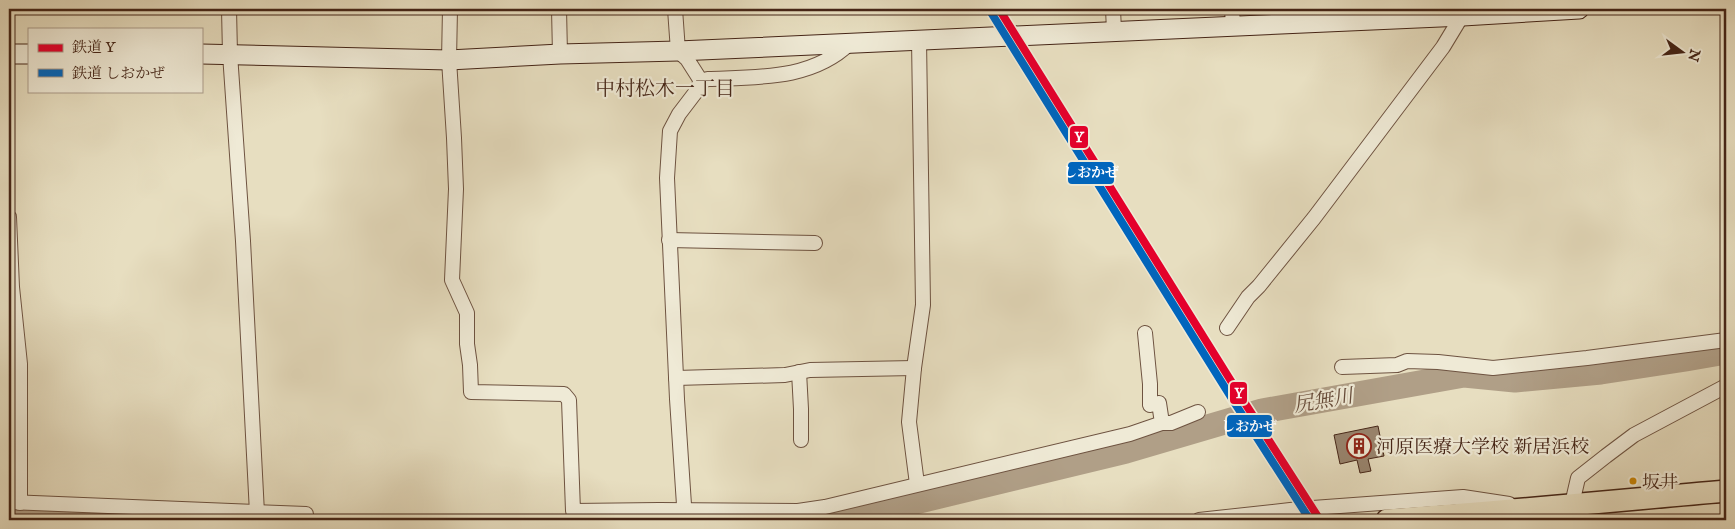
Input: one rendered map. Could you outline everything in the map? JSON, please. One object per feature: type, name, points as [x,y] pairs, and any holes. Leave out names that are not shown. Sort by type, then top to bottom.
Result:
[{"type":"main road","points":[[1388,520],[1555,510],[1726,491]]},
{"type":"street","points":[[229,9],[257,513]]},
{"type":"street","points":[[450,9],[449,60],[456,189],[452,280],[467,313],[467,344],[471,392],[564,394],[569,400],[573,512],[659,510],[685,516],[798,511],[825,507],[1130,434],[1162,423],[1171,423],[1198,412]]},
{"type":"street","points":[[559,9],[560,54]]},
{"type":"street","points":[[675,9],[678,51],[687,59],[701,82]]},
{"type":"street","points":[[1114,9],[1114,31]]},
{"type":"street","points":[[202,54],[449,60],[1114,31],[1232,17],[1579,9]]},
{"type":"street","points":[[1227,328],[1248,297],[1265,279],[1332,195],[1443,47],[1465,12]]},
{"type":"street","points":[[917,484],[909,422],[923,305],[919,40]]},
{"type":"street","points":[[685,516],[669,240],[667,178],[670,131],[701,82],[708,79],[779,75],[817,66],[838,55],[850,43]]},
{"type":"street","points":[[9,54],[28,54]]},
{"type":"street","points":[[9,217],[12,287],[20,364],[14,502],[306,514]]},
{"type":"street","points":[[669,240],[815,243]]},
{"type":"street","points":[[1145,333],[1150,405],[1159,403],[1162,423]]},
{"type":"street","points":[[1342,367],[1397,365],[1407,361],[1438,362],[1493,368],[1726,340]]},
{"type":"street","points":[[676,378],[784,375],[810,370],[914,368]]},
{"type":"street","points":[[798,372],[801,440]]},
{"type":"street","points":[[1510,520],[1555,510],[1578,478],[1634,435],[1726,386]]},
{"type":"street","points":[[1199,520],[1299,509],[1463,497],[1555,510]]},
{"type":"building","name":"河原医療大学校 新居浜校","points":[[1378,426],[1384,456],[1368,459],[1371,471],[1360,473],[1357,460],[1340,464],[1334,435]]},
{"type":"waterway","name":"尻無川","points":[[841,520],[1126,451],[1262,411],[1464,375],[1515,380],[1601,372],[1726,352]]},
{"type":"waterway","name":"尻無川","points":[[9,515],[115,520]]},
{"type":"rail line","name":"Y","points":[[999,9],[1320,520]]},
{"type":"rail line","name":"しおかぜ","points":[[992,14],[1234,402],[1310,520]]},
{"type":"place","name":"河原医療大学校 新居浜校","points":[[1359,446]]},
{"type":"place","name":"坂井","points":[[1633,481]]},
{"type":"district","name":"中村松木一丁目","points":[[665,88]]}]
